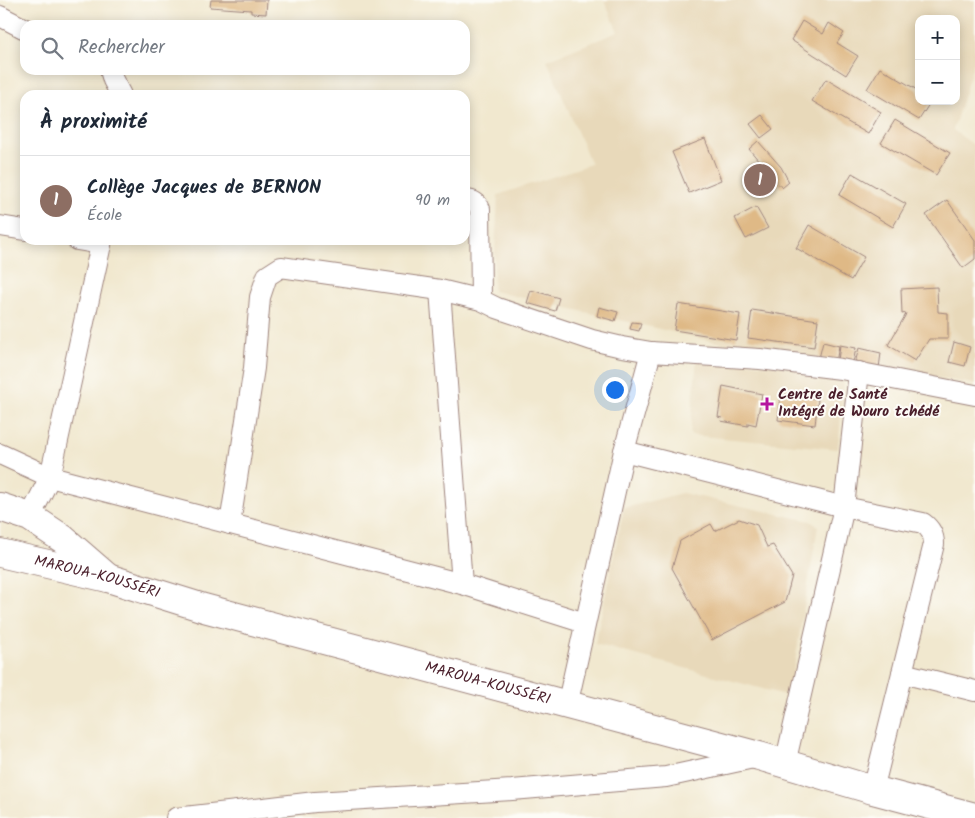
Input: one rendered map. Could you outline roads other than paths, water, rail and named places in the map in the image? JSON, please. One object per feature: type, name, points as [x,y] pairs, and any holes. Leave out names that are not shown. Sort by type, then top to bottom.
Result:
[{"type":"main road","points":[[0,507],[30,516],[63,539],[108,578]]},
{"type":"main road","name":"MAROUA-KOUSSÉRI","points":[[0,553],[108,578],[204,608],[975,816]]},
{"type":"street","points":[[0,16],[20,26]]},
{"type":"street","points":[[112,75],[118,90]]},
{"type":"street","points":[[470,200],[478,204],[480,209],[481,300]]},
{"type":"street","points":[[0,226],[20,229]]},
{"type":"street","points":[[30,516],[50,478],[101,245]]},
{"type":"street","points":[[230,524],[254,368],[260,297],[267,276],[281,267],[440,290],[481,300],[498,308],[592,340],[651,352],[760,359],[841,369],[975,395]]},
{"type":"street","points":[[440,290],[462,584]]},
{"type":"street","points":[[567,706],[624,452],[651,352]]},
{"type":"street","points":[[176,818],[315,802],[512,790],[666,777],[772,760],[844,507],[860,372]]},
{"type":"street","points":[[624,452],[844,507],[923,523],[930,528],[934,536],[934,544],[873,790]]},
{"type":"street","points":[[0,454],[50,478],[462,584],[585,623]]},
{"type":"street","points":[[902,673],[975,691]]},
{"type":"place","name":"Collège Jacques de BERNON","points":[[760,180]]},
{"type":"place","name":"Centre de Santé Intégré de Wouro tchédé","points":[[767,404]]}]
